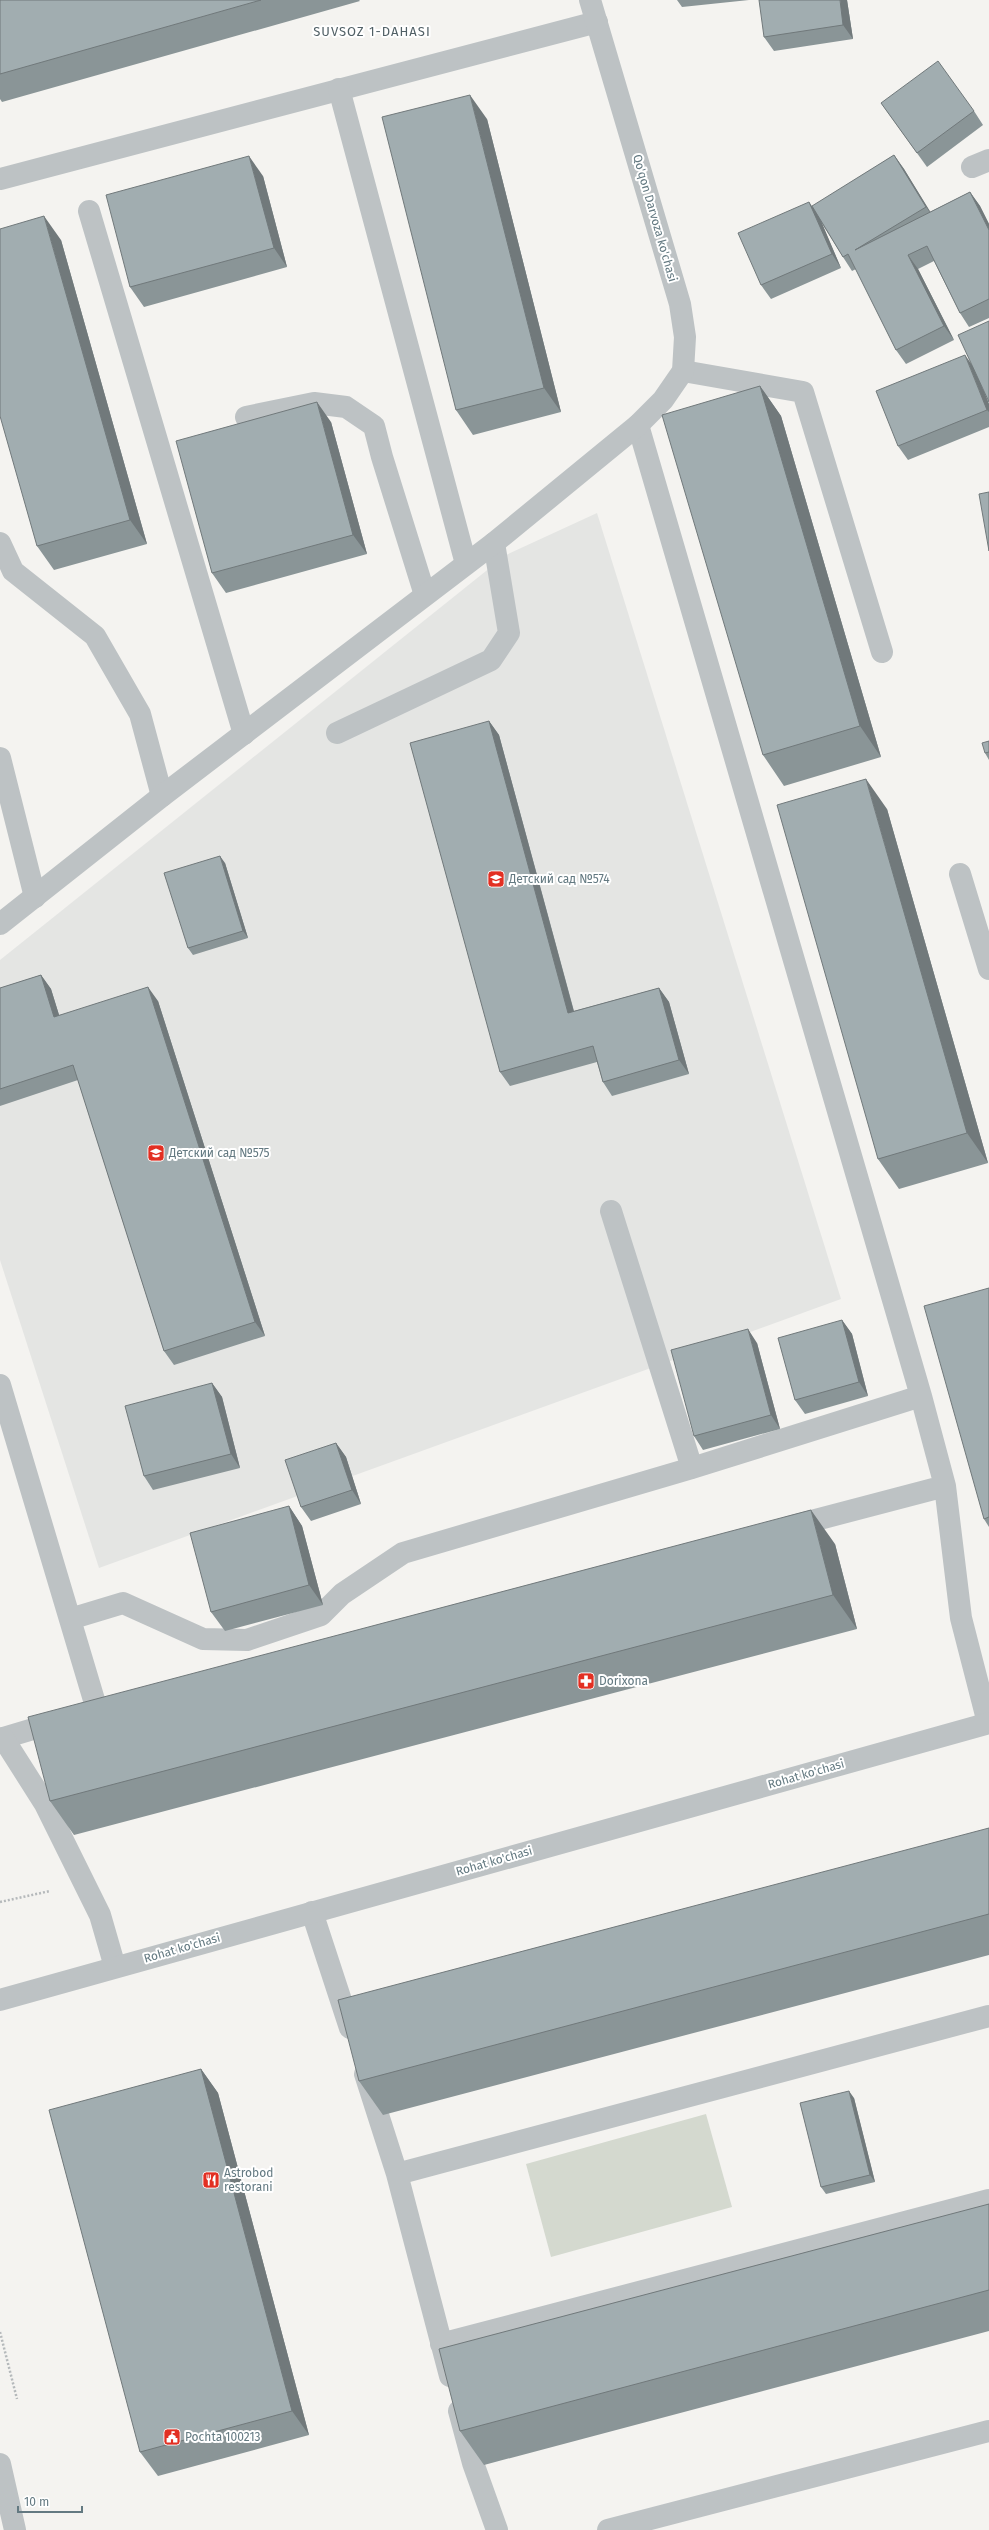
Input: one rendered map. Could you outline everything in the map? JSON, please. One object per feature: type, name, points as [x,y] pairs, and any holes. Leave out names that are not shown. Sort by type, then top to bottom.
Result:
[{"type":"street","name":"Qo'qon Darvoza ko'chasi","points":[[590,0],[680,304],[685,336],[683,371]]},
{"type":"street","points":[[0,179],[597,22]]},
{"type":"street","points":[[338,89],[466,564]]},
{"type":"street","points":[[89,211],[244,734]]},
{"type":"street","points":[[0,924],[162,796],[494,542],[638,425],[663,400],[683,371],[803,392],[882,652]]},
{"type":"street","points":[[246,417],[314,403],[346,408],[374,426],[382,457],[425,595]]},
{"type":"street","points":[[638,425],[921,1396],[944,1486],[961,1618],[988,1723]]},
{"type":"street","points":[[337,733],[491,660],[509,633],[494,542]]},
{"type":"street","points":[[0,543],[13,571],[95,636],[140,714],[162,796]]},
{"type":"street","points":[[0,758],[35,897]]},
{"type":"street","points":[[960,874],[989,969]]},
{"type":"street","points":[[611,1211],[692,1468]]},
{"type":"street","points":[[0,1385],[97,1710]]},
{"type":"street","points":[[70,1619],[123,1603],[203,1639],[247,1640],[321,1615],[342,1594],[402,1553],[692,1468],[921,1396]]},
{"type":"street","points":[[767,1533],[944,1486]]},
{"type":"street","points":[[114,1967],[97,1909],[44,1804],[3,1738],[120,1704]]},
{"type":"street","name":"Rohat ko'chasi","points":[[0,2000],[988,1723]]},
{"type":"street","points":[[312,1912],[397,2174],[473,2463],[497,2530]]},
{"type":"street","points":[[397,2174],[989,2016]]},
{"type":"street","points":[[442,2344],[989,2200]]},
{"type":"street","points":[[608,2530],[989,2431]]},
{"type":"street","points":[[0,2464],[15,2530]]},
{"type":"path","points":[[0,2332],[17,2399]]},
{"type":"shaded area","points":[[597,513],[841,1299],[99,1568],[0,1260],[0,960],[506,555]]},
{"type":"shaded area","points":[[706,2114],[732,2207],[551,2257],[526,2164]]},
{"type":"building","points":[[0,0],[261,0],[0,74]]},
{"type":"building","points":[[759,0],[840,0],[843,25],[764,37]]},
{"type":"building","points":[[938,61],[974,111],[917,153],[881,103]]},
{"type":"building","points":[[470,95],[544,388],[456,410],[382,117]]},
{"type":"building","points":[[894,155],[926,207],[855,250],[970,192],[989,230],[989,299],[960,313],[927,246],[908,255],[944,326],[896,350],[848,254],[843,257],[812,206]]},
{"type":"building","points":[[249,156],[274,248],[130,287],[106,195]]},
{"type":"building","points":[[809,202],[832,254],[761,285],[738,233]]},
{"type":"building","points":[[44,216],[130,520],[37,546],[0,416],[0,229]]},
{"type":"building","points":[[989,321],[989,402],[958,335]]},
{"type":"building","points":[[965,355],[987,410],[898,446],[876,391]]},
{"type":"building","points":[[760,386],[860,726],[763,755],[662,415]]},
{"type":"building","points":[[317,402],[353,535],[212,573],[176,441]]},
{"type":"building","points":[[989,492],[989,551],[979,494]]},
{"type":"building","name":"Детский сад №574","points":[[489,721],[568,1013],[659,988],[679,1060],[603,1082],[593,1046],[500,1072],[410,743]]},
{"type":"building","points":[[989,741],[989,752],[985,753],[982,743]]},
{"type":"building","points":[[866,779],[967,1133],[878,1159],[777,805]]},
{"type":"building","points":[[220,856],[243,931],[188,948],[164,873]]},
{"type":"building","name":"Детский сад №575","points":[[41,975],[54,1017],[148,987],[255,1322],[164,1351],[73,1065],[0,1089],[0,988]]},
{"type":"building","points":[[989,1288],[989,1517],[984,1519],[924,1306]]},
{"type":"building","points":[[842,1320],[859,1382],[795,1400],[778,1338]]},
{"type":"building","points":[[748,1329],[771,1415],[694,1436],[671,1350]]},
{"type":"building","points":[[212,1383],[231,1454],[144,1476],[125,1406]]},
{"type":"building","points":[[336,1443],[352,1490],[301,1507],[285,1460]]},
{"type":"building","points":[[289,1506],[309,1585],[211,1612],[190,1533]]},
{"type":"building","points":[[811,1510],[833,1595],[50,1801],[28,1717]]},
{"type":"building","points":[[989,1828],[989,1914],[359,2081],[338,2000]]},
{"type":"building","points":[[201,2069],[292,2411],[140,2452],[49,2110]]},
{"type":"building","points":[[849,2091],[870,2175],[821,2187],[800,2103]]},
{"type":"building","points":[[989,2204],[989,2290],[460,2431],[439,2349]]},
{"type":"place","name":"Детский сад №574","points":[[496,879]]},
{"type":"place","name":"Детский сад №575","points":[[156,1153]]},
{"type":"place","name":"Dorixona","points":[[586,1681]]},
{"type":"place","name":"Astrobod restorani","points":[[211,2180]]},
{"type":"place","name":"Pochta 100213","points":[[172,2437]]},
{"type":"district","name":"SUVSOZ 1-DAHASI","points":[[372,31]]}]
